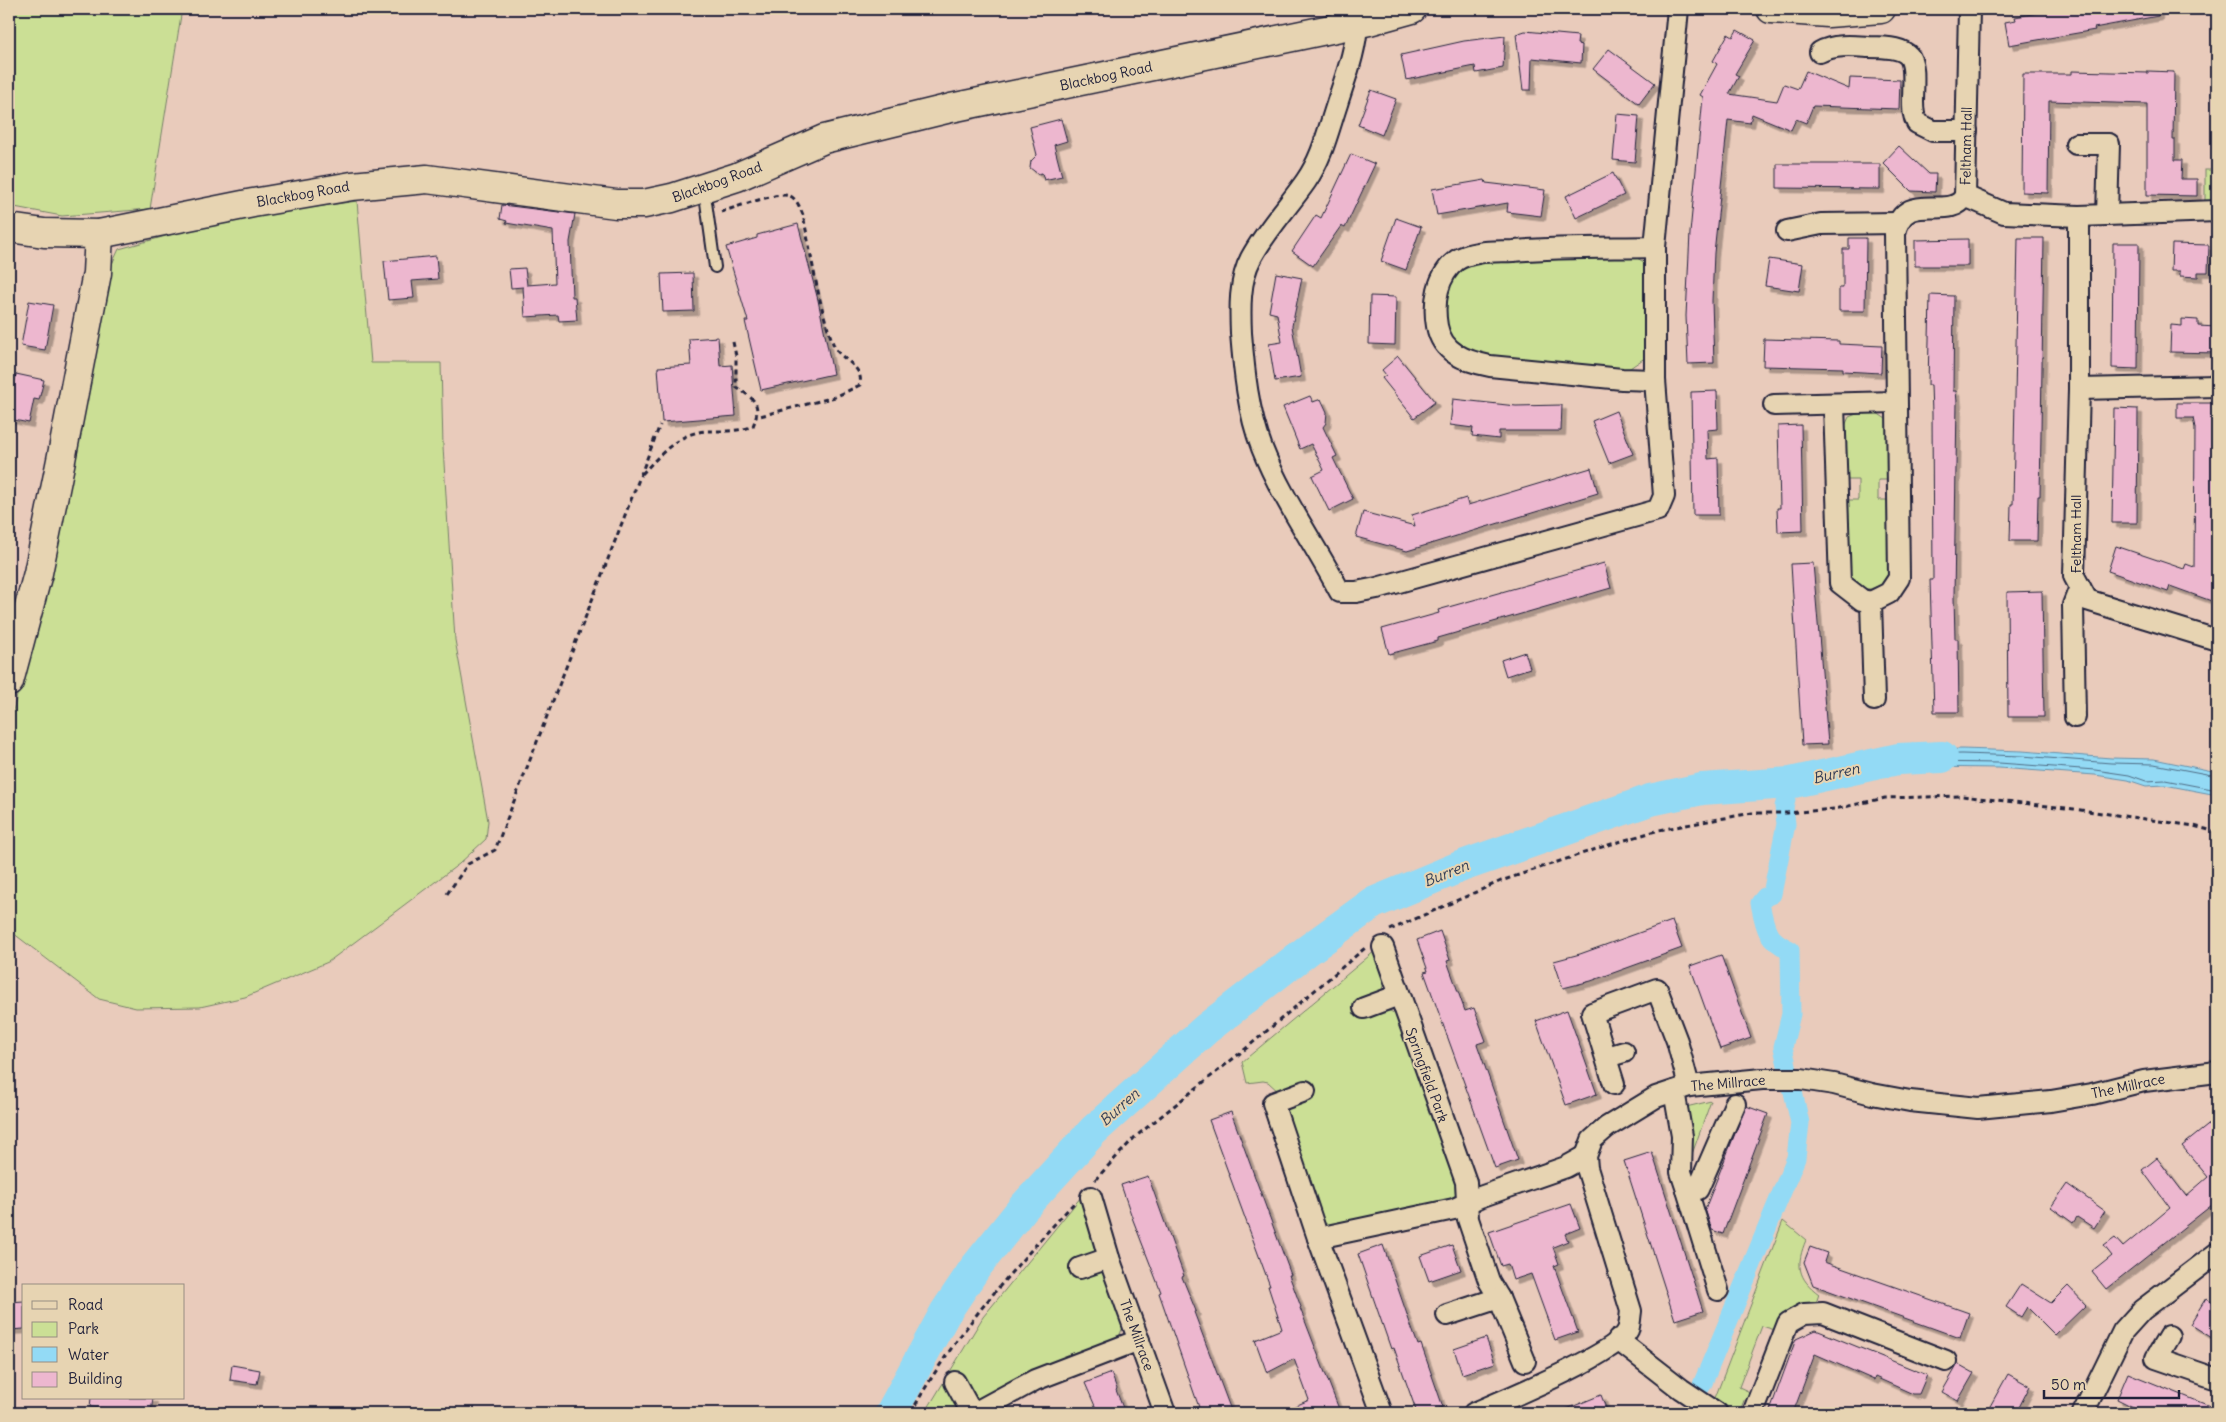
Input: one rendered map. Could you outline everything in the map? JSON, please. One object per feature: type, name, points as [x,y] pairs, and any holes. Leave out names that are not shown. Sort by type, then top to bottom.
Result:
[{"type":"street","name":"Blackbog Road","points":[[9,228],[44,233],[99,234],[342,187],[427,179],[616,204],[644,204],[672,198],[737,177],[824,139],[950,108],[1357,24],[1412,9]]},
{"type":"street","points":[[1357,24],[1350,65],[1321,155],[1306,181],[1281,212],[1250,261],[1243,285],[1240,311],[1243,363],[1252,412],[1262,447],[1278,483],[1340,592],[1356,592],[1377,588],[1658,510],[1664,496],[1655,380],[1655,247],[1678,9]]},
{"type":"street","points":[[1771,9],[1828,13],[1881,9]]},
{"type":"street","name":"Feltham Hall","points":[[1969,9],[1965,196],[2004,213],[2079,216],[2217,211]]},
{"type":"street","points":[[1820,52],[1828,48],[1844,46],[1893,47],[1904,50],[1910,55],[1913,64],[1913,111],[1918,123],[1933,131],[1967,131]]},
{"type":"street","points":[[2076,144],[2109,144],[2107,215]]},
{"type":"street","points":[[1834,405],[1840,583],[1862,600],[1871,602],[1889,593],[1899,578],[1895,233],[1897,223],[1914,208],[1954,206],[1962,202],[1965,196]]},
{"type":"street","name":"Feltham Hall","points":[[2079,216],[2079,389],[2074,576],[2087,600],[2217,640]]},
{"type":"street","points":[[1788,231],[1821,224],[1897,223]]},
{"type":"street","points":[[9,682],[44,545],[97,273],[99,234]]},
{"type":"street","points":[[1655,247],[1551,248],[1474,253],[1458,260],[1446,272],[1436,294],[1436,317],[1439,336],[1448,348],[1453,354],[1471,363],[1622,379],[1655,380]]},
{"type":"street","points":[[2079,389],[2217,386]]},
{"type":"street","points":[[1774,405],[1896,402]]},
{"type":"street","points":[[2075,717],[2073,605],[2080,587]]},
{"type":"street","points":[[1871,602],[1874,700]]},
{"type":"street","name":"Springfield Park","points":[[1379,942],[1466,1182],[1468,1219],[1489,1281],[1500,1298],[1525,1361]]},
{"type":"street","points":[[1614,1084],[1615,1054],[1592,1013],[1657,989],[1677,1041],[1681,1089],[1681,1172],[1718,1290]]},
{"type":"street","points":[[1364,1008],[1398,995]]},
{"type":"street","name":"The Millrace","points":[[1586,1156],[1592,1140],[1606,1126],[1656,1097],[1681,1089],[1781,1079],[1802,1079],[1910,1101],[1978,1108],[2051,1101],[2182,1074],[2217,1072]]},
{"type":"street","points":[[1305,1091],[1273,1102],[1318,1238],[1382,1413]]},
{"type":"street","points":[[1687,1190],[1698,1189],[1735,1104]]},
{"type":"street","points":[[1318,1238],[1454,1209],[1480,1197],[1566,1168],[1586,1156],[1587,1168],[1631,1311],[1628,1331],[1592,1358],[1474,1413]]},
{"type":"street","name":"The Millrace","points":[[1086,1194],[1165,1413]]},
{"type":"street","points":[[2083,1413],[2124,1331],[2142,1310],[2217,1253]]},
{"type":"street","points":[[1080,1268],[1109,1258]]},
{"type":"street","points":[[1447,1316],[1500,1298]]},
{"type":"street","points":[[1753,1413],[1788,1323],[1804,1314],[1823,1313],[1946,1361]]},
{"type":"street","points":[[2169,1336],[2156,1358],[2217,1379]]},
{"type":"street","points":[[955,1382],[973,1413],[1034,1380],[1139,1340]]},
{"type":"street","points":[[1618,1340],[1680,1389],[1710,1409]]},
{"type":"lane","points":[[704,188],[715,268]]},
{"type":"path","points":[[708,216],[778,195],[789,195],[797,202],[803,215],[825,319],[835,348],[845,360],[854,365],[860,374],[860,385],[835,397],[756,417]]},
{"type":"path","points":[[640,476],[665,450],[688,435],[745,429],[753,426],[758,406],[755,400],[736,387],[736,356],[733,342]]},
{"type":"path","points":[[447,894],[468,864],[495,850],[660,425]]},
{"type":"path","points":[[911,1413],[930,1379],[1007,1274],[1086,1194],[1135,1137],[1379,942],[1501,881],[1659,830],[1752,812],[1787,813],[1835,809],[1885,798],[1962,796],[2074,808],[2194,826],[2217,832]]},
{"type":"green space","points":[[9,9],[182,9],[150,209],[62,216],[9,206]]},
{"type":"green space","points":[[2205,170],[2217,170],[2217,201],[2205,201]]},
{"type":"green space","points":[[357,201],[371,363],[441,363],[443,447],[455,640],[488,821],[486,839],[459,864],[328,962],[245,997],[200,1007],[136,1008],[99,999],[9,930],[9,726],[34,631],[105,279],[119,249],[184,231],[268,214]]},
{"type":"green space","points":[[1628,253],[1644,262],[1648,270],[1649,355],[1627,370],[1477,358],[1459,348],[1451,338],[1446,317],[1447,294],[1456,274],[1464,265],[1472,262]]},
{"type":"green space","points":[[1859,413],[1877,413],[1889,421],[1892,480],[1878,480],[1878,500],[1892,500],[1892,571],[1884,584],[1870,589],[1862,588],[1849,578],[1845,500],[1858,500],[1858,480],[1845,480],[1845,426],[1849,417]]},
{"type":"green space","points":[[1375,951],[1384,981],[1382,990],[1375,995],[1381,1011],[1390,1011],[1397,1015],[1458,1186],[1455,1197],[1445,1202],[1331,1227],[1322,1221],[1286,1112],[1293,1105],[1268,1082],[1247,1083],[1242,1062]]},
{"type":"green space","points":[[1711,1101],[1691,1157],[1686,1107]]},
{"type":"green space","points":[[1081,1197],[1124,1324],[1119,1337],[1008,1383],[961,1413],[925,1413],[983,1317]]},
{"type":"green space","points":[[1783,1221],[1806,1240],[1801,1256],[1800,1270],[1806,1282],[1819,1294],[1815,1306],[1775,1330],[1762,1326],[1739,1387],[1752,1393],[1749,1400],[1745,1398],[1741,1408],[1728,1410],[1715,1398]]},
{"type":"water","points":[[1962,749],[2154,759],[2217,772],[2217,795],[2165,785],[2146,786],[2128,780],[2095,775],[1999,768],[1922,767],[1898,770],[1896,751]]},
{"type":"building","points":[[2060,9],[2158,9],[2158,16],[2094,28],[2095,30],[2009,45],[2005,22],[2016,20],[2015,17]]},
{"type":"building","points":[[1737,30],[1755,40],[1735,74],[1739,76],[1729,94],[1777,101],[1784,84],[1798,89],[1806,71],[1849,89],[1850,78],[1900,80],[1899,109],[1813,106],[1806,123],[1796,119],[1791,130],[1752,114],[1750,123],[1728,120],[1714,253],[1712,301],[1714,363],[1688,364],[1686,316],[1690,233],[1703,97],[1700,95],[1717,64],[1713,61],[1728,34],[1733,37]]},
{"type":"building","points":[[1525,31],[1578,36],[1577,44],[1582,45],[1581,63],[1532,58],[1531,90],[1523,90],[1516,34]]},
{"type":"building","points":[[1505,36],[1503,68],[1476,73],[1475,66],[1406,80],[1401,55],[1464,41]]},
{"type":"building","points":[[1609,49],[1655,83],[1639,104],[1593,69]]},
{"type":"building","points":[[2072,71],[2174,72],[2173,140],[2175,140],[2175,160],[2182,160],[2181,179],[2197,179],[2197,196],[2147,195],[2147,104],[2049,101],[2048,193],[2022,192],[2023,74],[2072,74]]},
{"type":"building","points":[[1371,90],[1396,99],[1382,135],[1358,125]]},
{"type":"building","points":[[1617,114],[1639,116],[1635,162],[1613,160]]},
{"type":"building","points":[[1061,119],[1067,141],[1054,145],[1062,176],[1044,180],[1042,173],[1038,174],[1030,168],[1031,161],[1037,155],[1030,127]]},
{"type":"building","points":[[1899,146],[1929,174],[1936,174],[1935,192],[1911,191],[1883,163]]},
{"type":"building","points":[[1351,154],[1375,164],[1345,228],[1341,226],[1313,266],[1292,251],[1316,215],[1321,218]]},
{"type":"building","points":[[1777,164],[1880,164],[1880,189],[1777,188]]},
{"type":"building","points":[[1613,173],[1624,195],[1576,218],[1566,196]]},
{"type":"building","points":[[1485,180],[1486,183],[1545,190],[1541,216],[1507,212],[1508,203],[1437,215],[1432,189]]},
{"type":"building","points":[[502,205],[575,214],[570,242],[572,297],[575,297],[577,320],[559,321],[558,315],[525,317],[523,287],[511,288],[509,269],[525,268],[527,285],[555,283],[553,231],[506,223],[507,221],[500,219]]},
{"type":"building","points":[[1396,218],[1421,227],[1406,270],[1381,261]]},
{"type":"building","points":[[798,224],[818,300],[833,374],[761,390],[745,321],[748,321],[726,247],[757,238],[757,235]]},
{"type":"building","points":[[1849,238],[1866,238],[1865,311],[1839,311],[1839,288],[1843,288],[1843,249],[1849,249]]},
{"type":"building","points":[[2018,238],[2044,238],[2040,496],[2038,496],[2037,541],[2010,541],[2011,504],[2013,504]]},
{"type":"building","points":[[1968,239],[1968,266],[1915,266],[1915,240]]},
{"type":"building","points":[[2113,243],[2139,243],[2138,369],[2112,368]]},
{"type":"building","points":[[2172,244],[2209,245],[2208,272],[2198,272],[2198,277],[2180,276],[2180,271],[2171,271]]},
{"type":"building","points":[[436,256],[438,279],[412,281],[414,298],[388,300],[384,261]]},
{"type":"building","points":[[1769,259],[1803,264],[1799,291],[1765,286]]},
{"type":"building","points":[[693,273],[694,311],[663,312],[661,274]]},
{"type":"building","points":[[1276,273],[1302,278],[1292,326],[1301,377],[1275,381],[1269,344],[1282,342],[1277,314],[1269,312]]},
{"type":"building","points":[[1930,295],[1954,296],[1953,391],[1956,391],[1957,402],[1954,597],[1955,639],[1958,639],[1959,712],[1934,712],[1930,580],[1933,580],[1932,413],[1931,385],[1928,385]]},
{"type":"building","points":[[1370,296],[1396,297],[1395,345],[1369,344]]},
{"type":"building","points":[[29,301],[53,305],[45,350],[21,346]]},
{"type":"building","points":[[2182,319],[2198,320],[2198,326],[2217,327],[2217,353],[2170,352],[2171,325],[2182,326]]},
{"type":"building","points":[[718,337],[720,366],[732,365],[736,416],[662,422],[658,367],[691,365],[689,339]]},
{"type":"building","points":[[1764,339],[1839,341],[1839,344],[1882,346],[1881,373],[1843,371],[1843,368],[1763,366]]},
{"type":"building","points":[[1398,356],[1435,402],[1414,418],[1382,378],[1386,375],[1382,370]]},
{"type":"building","points":[[16,374],[44,380],[39,400],[34,399],[29,423],[9,419],[9,409]]},
{"type":"building","points":[[1717,391],[1718,429],[1707,430],[1708,459],[1718,458],[1719,515],[1693,515],[1691,392]]},
{"type":"building","points":[[1310,396],[1313,402],[1321,399],[1327,412],[1326,423],[1323,427],[1337,456],[1333,458],[1353,499],[1329,511],[1312,476],[1324,470],[1311,444],[1300,449],[1283,407]]},
{"type":"building","points":[[1453,399],[1516,406],[1562,405],[1561,431],[1499,431],[1499,439],[1472,436],[1473,428],[1450,425]]},
{"type":"building","points":[[2177,403],[2217,403],[2217,603],[2170,586],[2168,592],[2108,571],[2116,546],[2184,569],[2186,564],[2194,567],[2195,428],[2193,418],[2177,418]]},
{"type":"building","points":[[2114,408],[2138,409],[2137,523],[2112,523]]},
{"type":"building","points":[[1616,411],[1633,454],[1609,463],[1592,421]]},
{"type":"building","points":[[1801,425],[1803,531],[1778,532],[1777,508],[1780,508],[1778,426]]},
{"type":"building","points":[[1591,468],[1598,493],[1407,551],[1356,537],[1363,512],[1415,526],[1412,515],[1466,498],[1468,505]]},
{"type":"building","points":[[1604,563],[1611,588],[1438,638],[1438,641],[1389,654],[1382,629],[1439,613],[1438,610]]},
{"type":"building","points":[[1813,563],[1828,744],[1802,745],[1791,564]]},
{"type":"building","points":[[2042,591],[2044,717],[2008,717],[2007,592]]},
{"type":"building","points":[[1525,652],[1530,668],[1506,676],[1501,660]]},
{"type":"building","points":[[1672,921],[1682,948],[1591,981],[1563,988],[1554,961],[1580,954]]},
{"type":"building","points":[[1440,931],[1450,960],[1447,961],[1465,1011],[1474,1008],[1486,1041],[1477,1044],[1518,1160],[1495,1168],[1424,972],[1428,971],[1417,940]]},
{"type":"building","points":[[1721,955],[1751,1038],[1720,1049],[1690,966]]},
{"type":"building","points":[[1567,1010],[1597,1094],[1566,1105],[1536,1021]]},
{"type":"building","points":[[1746,1106],[1768,1114],[1723,1234],[1712,1230],[1705,1209]]},
{"type":"building","points":[[1231,1112],[1291,1275],[1289,1275],[1300,1308],[1339,1409],[1327,1413],[1279,1413],[1309,1400],[1294,1359],[1267,1373],[1255,1340],[1282,1329],[1268,1286],[1270,1286],[1209,1120]]},
{"type":"building","points":[[2217,1118],[2217,1201],[2106,1289],[2092,1272],[2112,1256],[2104,1246],[2115,1238],[2123,1247],[2170,1208],[2142,1170],[2157,1158],[2186,1196],[2208,1177],[2182,1146]]},
{"type":"building","points":[[1652,1152],[1703,1311],[1675,1320],[1624,1161]]},
{"type":"building","points":[[1148,1176],[1184,1276],[1182,1277],[1196,1311],[1194,1312],[1232,1413],[1201,1413],[1159,1293],[1161,1292],[1121,1185]]},
{"type":"building","points":[[2067,1184],[2105,1211],[2094,1228],[2077,1217],[2073,1223],[2051,1207]]},
{"type":"building","points":[[1571,1204],[1580,1228],[1565,1234],[1568,1241],[1553,1247],[1559,1264],[1554,1266],[1578,1332],[1555,1340],[1531,1274],[1513,1280],[1508,1264],[1501,1266],[1489,1232]]},
{"type":"building","points":[[1383,1245],[1418,1345],[1421,1344],[1443,1407],[1426,1413],[1417,1413],[1394,1348],[1391,1349],[1358,1254]]},
{"type":"building","points":[[1452,1245],[1461,1270],[1429,1281],[1420,1256]]},
{"type":"building","points":[[1810,1247],[1827,1253],[1824,1262],[1969,1313],[1960,1338],[1813,1285],[1804,1262]]},
{"type":"building","points":[[2021,1284],[2051,1303],[2068,1286],[2086,1305],[2055,1335],[2027,1307],[2021,1317],[2006,1307]]},
{"type":"building","points":[[2206,1298],[2217,1306],[2217,1330],[2212,1338],[2190,1324]]},
{"type":"building","points":[[22,1301],[22,1329],[9,1330],[9,1302]]},
{"type":"building","points":[[1816,1330],[1927,1375],[1919,1394],[1913,1394],[1875,1377],[1874,1380],[1815,1354],[1793,1413],[1769,1413],[1796,1339]]},
{"type":"building","points":[[1486,1338],[1495,1363],[1462,1374],[1454,1349]]},
{"type":"building","points":[[1958,1364],[1974,1373],[1958,1401],[1942,1392]]},
{"type":"building","points":[[232,1365],[260,1370],[257,1384],[230,1380]]},
{"type":"building","points":[[1111,1373],[1125,1413],[1098,1413],[1085,1383]]},
{"type":"building","points":[[2128,1373],[2217,1409],[2217,1413],[2149,1413],[2131,1406],[2117,1399]]},
{"type":"building","points":[[2008,1374],[2030,1386],[2016,1413],[2000,1413],[1989,1408]]},
{"type":"building","points":[[1601,1395],[1608,1413],[1557,1413]]},
{"type":"building","points":[[91,1400],[153,1400],[151,1413],[90,1407]]},
{"type":"waterway","name":"Burren","points":[[891,1413],[945,1313],[975,1268],[1023,1208],[1093,1131],[1206,1029],[1308,950],[1373,903],[1462,866],[1650,800],[1702,789],[1790,783],[1898,759],[1942,757]]},
{"type":"waterway","points":[[1702,1385],[1796,1158],[1800,1123],[1783,1047],[1791,1014],[1790,950],[1771,937],[1765,926],[1760,903],[1765,897],[1772,894],[1786,824],[1784,807],[1790,783]]}]
